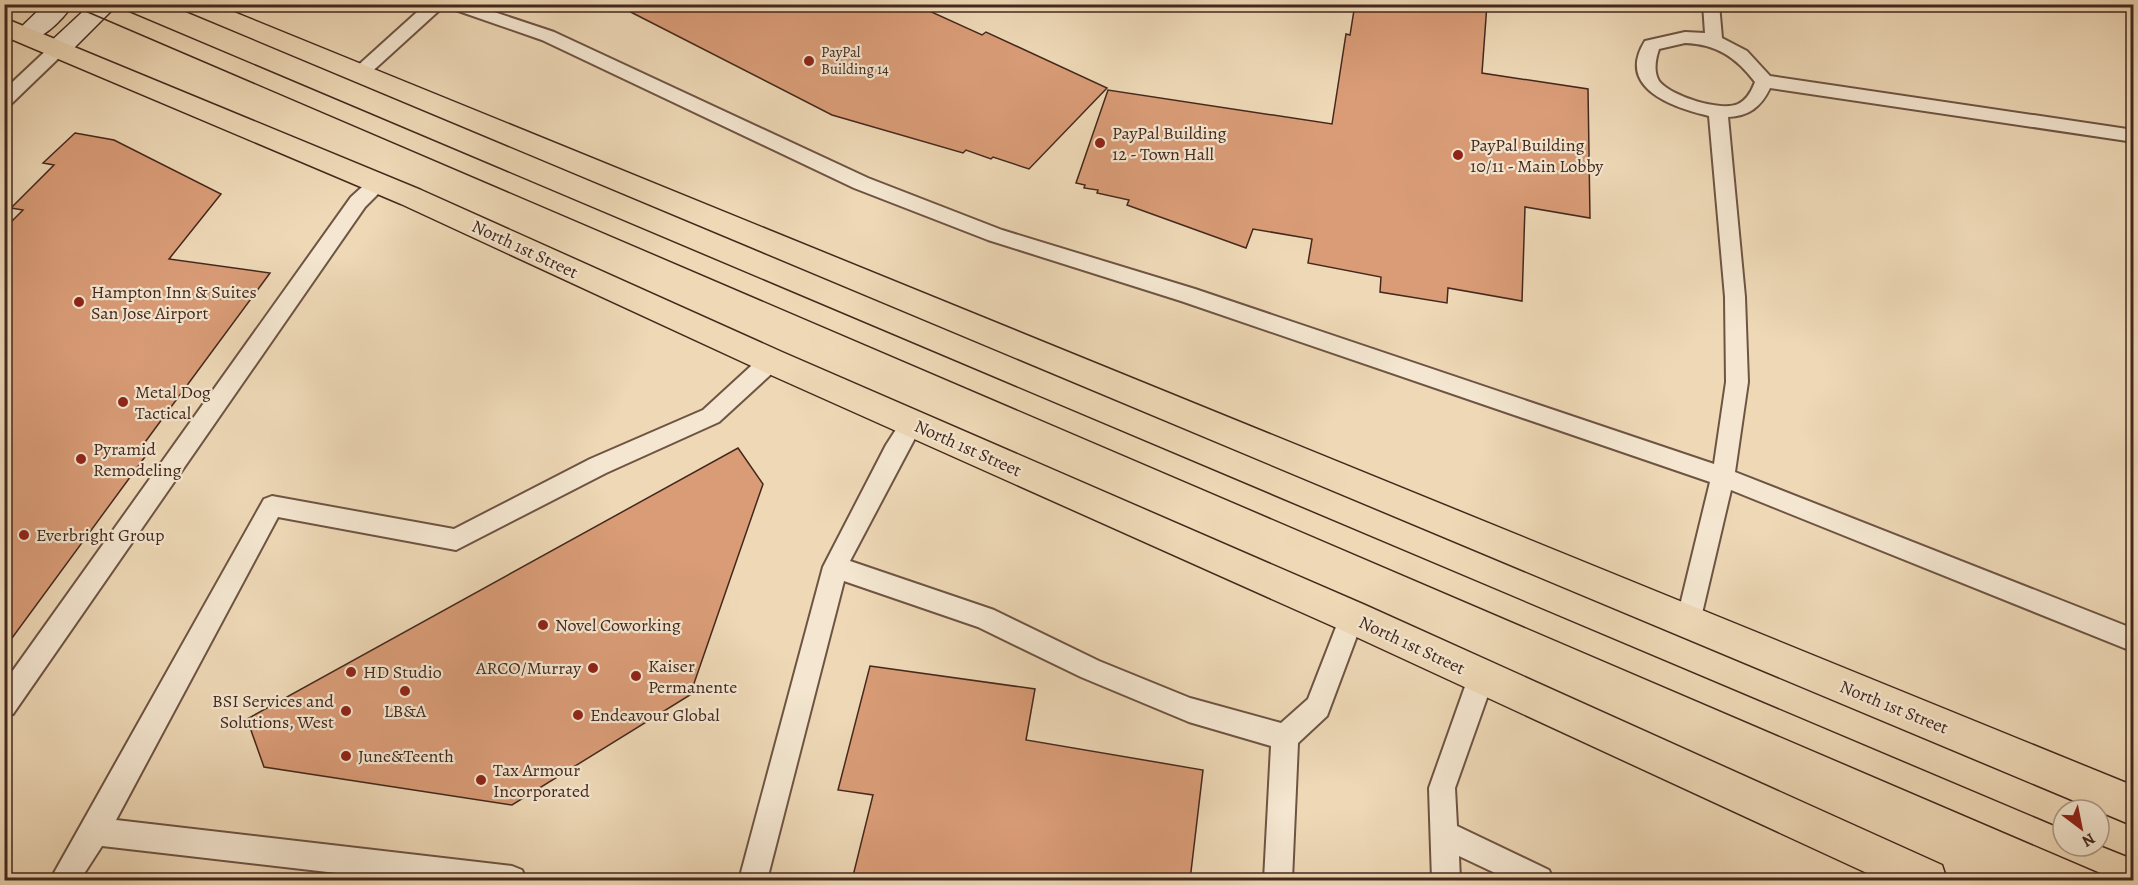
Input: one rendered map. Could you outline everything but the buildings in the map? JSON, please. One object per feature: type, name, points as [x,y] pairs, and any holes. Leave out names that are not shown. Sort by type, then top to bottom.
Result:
[{"type":"main road","name":"North 1st Street","points":[[191,4],[2133,806]]},
{"type":"main road","name":"North 1st Street","points":[[15,31],[379,183],[771,361],[1352,617],[1481,678],[1927,880]]},
{"type":"street","points":[[15,31],[61,4]]},
{"type":"street","points":[[58,49],[106,4]]},
{"type":"lane","points":[[360,73],[437,4]]},
{"type":"lane","points":[[451,4],[548,36],[861,183],[995,235],[1188,295],[1723,477],[2133,641]]},
{"type":"lane","points":[[1711,4],[1714,39]]},
{"type":"lane","points":[[1764,81],[1758,97],[1744,109],[1718,111],[1681,103],[1653,86],[1645,64],[1651,45],[1677,37],[1714,39],[1736,49],[1751,63],[1764,81],[2133,135]]},
{"type":"lane","points":[[4,101],[58,49]]},
{"type":"lane","points":[[1688,622],[1723,477],[1737,382],[1735,297],[1718,111]]},
{"type":"lane","points":[[4,705],[358,202],[379,183]]},
{"type":"lane","points":[[64,880],[95,831],[272,506],[456,540],[598,466],[711,416],[771,361]]},
{"type":"lane","points":[[753,880],[835,567],[894,452],[912,423]]},
{"type":"lane","points":[[835,567],[985,618],[1090,669],[1189,710],[1285,737]]},
{"type":"lane","points":[[1278,880],[1285,737],[1318,707],[1352,617]]},
{"type":"lane","points":[[1446,880],[1442,788],[1481,678]]},
{"type":"lane","points":[[95,831],[513,880]]},
{"type":"lane","points":[[1444,834],[1539,880]]},
{"type":"tram line","points":[[69,4],[2115,880]]},
{"type":"tram line","points":[[111,4],[2051,824]]},
{"type":"tram line","points":[[2111,850],[2134,859]]},
{"type":"place","name":"PayPal Building 14","points":[[809,61]]},
{"type":"place","name":"PayPal Building 12 - Town Hall","points":[[1100,143]]},
{"type":"place","name":"PayPal Building 10/11 - Main Lobby","points":[[1458,155]]},
{"type":"place","name":"Hampton Inn & Suites San Jose Airport","points":[[79,302]]},
{"type":"place","name":"Metal Dog Tactical","points":[[123,402]]},
{"type":"place","name":"Pyramid Remodeling","points":[[81,459]]},
{"type":"place","name":"Everbright Group","points":[[24,535]]},
{"type":"place","name":"Novel Coworking","points":[[543,625]]},
{"type":"place","name":"ARCO/Murray","points":[[593,668]]},
{"type":"place","name":"HD Studio","points":[[351,672]]},
{"type":"place","name":"Kaiser Permanente","points":[[636,676]]},
{"type":"place","name":"LB&A","points":[[405,691]]},
{"type":"place","name":"BSI Services and Solutions, West","points":[[346,711]]},
{"type":"place","name":"Endeavour Global","points":[[578,715]]},
{"type":"place","name":"June&Teenth","points":[[346,756]]},
{"type":"place","name":"Tax Armour Incorporated","points":[[481,780]]}]
